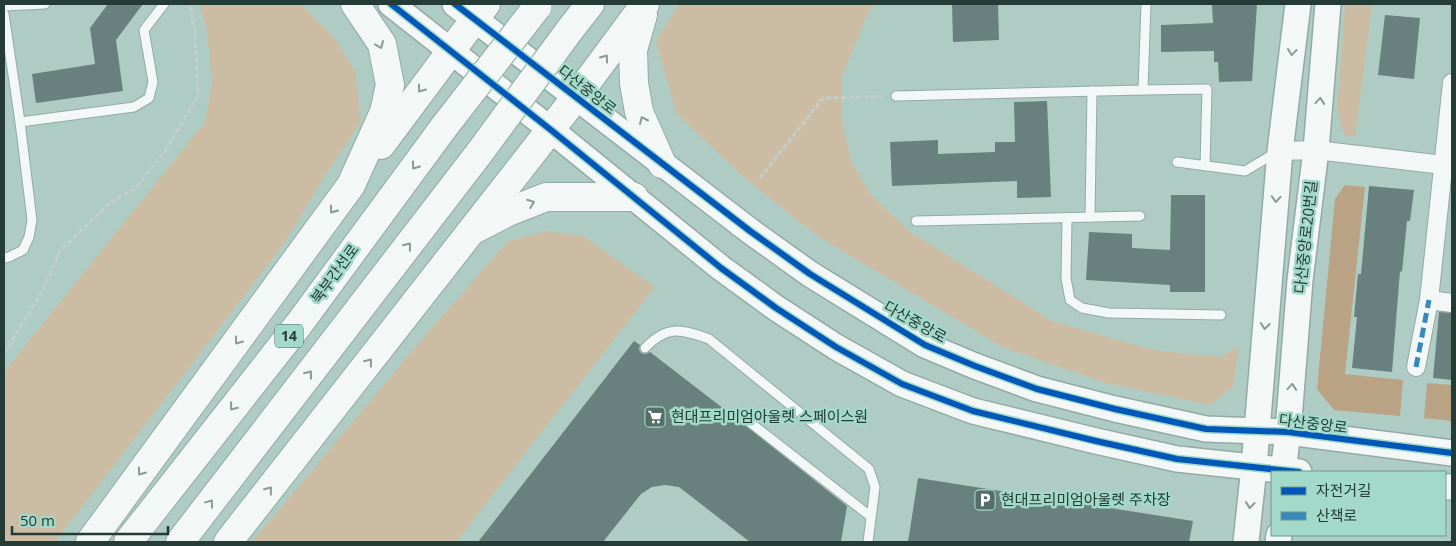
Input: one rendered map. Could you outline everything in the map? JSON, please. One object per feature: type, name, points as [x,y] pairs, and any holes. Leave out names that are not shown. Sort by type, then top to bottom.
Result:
[{"type":"highway","points":[[352,185],[384,112],[390,85],[382,44],[354,4]]},
{"type":"highway","name":"14","points":[[180,542],[480,152],[590,4]]},
{"type":"highway","points":[[228,542],[551,130],[645,4]]},
{"type":"highway","points":[[645,4],[634,50],[634,83],[639,112],[662,164]]},
{"type":"highway","name":"북부간선로","points":[[128,542],[299,324],[444,126],[539,5]]},
{"type":"highway","points":[[90,542],[450,50],[472,9]]},
{"type":"highway","points":[[471,231],[508,212],[546,197],[634,197]]},
{"type":"street","points":[[391,4],[551,130],[721,268],[776,308],[836,347],[902,384],[973,411],[1096,441],[1177,459],[1282,471]]},
{"type":"street","points":[[1246,542],[1280,151],[1298,4]]},
{"type":"street","name":"다산중앙로20번길","points":[[1289,471],[1288,432],[1300,280],[1316,150],[1328,4]]},
{"type":"street","name":"다산중앙로","points":[[472,9],[576,97],[662,164],[810,274],[925,345],[1037,389],[1115,410],[1206,429],[1288,432],[1452,453]]},
{"type":"street","points":[[1416,367],[1429,300],[1448,165],[1452,83]]},
{"type":"street","points":[[1280,151],[1316,150],[1448,165]]},
{"type":"street","points":[[1429,300],[1452,303]]},
{"type":"lane","points":[[4,6],[45,4]]},
{"type":"lane","points":[[20,122],[134,107],[149,98],[153,82],[144,30],[164,4]]},
{"type":"lane","points":[[1142,90],[1146,4]]},
{"type":"lane","points":[[4,14],[32,220],[29,237],[23,250],[9,258],[4,258]]},
{"type":"lane","points":[[896,96],[1207,89],[1205,166]]},
{"type":"lane","points":[[1090,217],[1092,91]]},
{"type":"lane","points":[[1177,162],[1245,171],[1280,151]]},
{"type":"lane","points":[[916,222],[1140,216]]},
{"type":"lane","points":[[1067,218],[1066,278],[1070,300],[1082,308],[1109,313],[1221,315]]},
{"type":"lane","points":[[645,348],[654,338],[666,332],[685,330],[709,340],[869,469],[875,487],[868,542]]},
{"type":"lane","points":[[743,417],[870,516]]},
{"type":"path","points":[[4,353],[41,294],[60,251],[112,202],[135,189],[167,148],[198,95],[195,31],[189,4]]},
{"type":"path","points":[[760,178],[823,98],[896,96]]},
{"type":"shaded area","points":[[199,4],[301,4],[335,38],[355,71],[361,122],[326,174],[283,245],[55,542],[4,542],[4,372],[205,122],[212,83],[207,30]]},
{"type":"shaded area","points":[[679,4],[875,4],[868,13],[842,76],[842,122],[851,161],[871,195],[909,231],[1052,321],[1153,350],[1221,357],[1239,346],[1233,386],[1211,405],[1106,383],[1004,348],[816,235],[740,174],[676,113],[656,41]]},
{"type":"shaded area","points":[[1345,4],[1372,4],[1355,137],[1344,135],[1337,110]]},
{"type":"shaded area","points":[[1345,185],[1365,187],[1345,374],[1403,380],[1400,416],[1334,410],[1317,389],[1335,199]]},
{"type":"shaded area","points":[[546,231],[583,236],[655,287],[456,542],[252,542],[429,331],[508,241]]},
{"type":"shaded area","points":[[1427,383],[1452,385],[1452,421],[1424,418]]},
{"type":"building","points":[[108,4],[143,4],[116,40],[123,91],[36,103],[32,74],[95,64],[90,28]]},
{"type":"building","points":[[952,4],[998,4],[999,40],[953,42]]},
{"type":"building","points":[[1212,4],[1257,4],[1252,81],[1219,82],[1218,62],[1214,62],[1214,51],[1161,52],[1161,25],[1213,23]]},
{"type":"building","points":[[1385,15],[1420,18],[1414,79],[1378,75]]},
{"type":"building","points":[[1047,101],[1051,197],[1017,198],[1017,181],[892,186],[890,142],[938,140],[938,154],[995,152],[995,142],[1015,142],[1014,102]]},
{"type":"building","points":[[1369,186],[1414,190],[1410,221],[1407,221],[1402,272],[1400,271],[1392,372],[1352,368],[1357,317],[1354,317],[1358,274],[1361,274]]},
{"type":"building","points":[[1171,195],[1205,195],[1205,292],[1170,292],[1170,285],[1086,280],[1089,232],[1132,234],[1132,248],[1170,250]]},
{"type":"building","points":[[1439,312],[1452,313],[1452,380],[1433,378]]},
{"type":"building","name":"현대프리미엄아울렛 스페이스원","points":[[634,341],[640,345],[641,353],[646,354],[650,352],[847,506],[841,542],[750,542],[679,487],[665,485],[652,487],[641,494],[603,542],[478,542]]},
{"type":"building","name":"현대프리미엄아울렛 주차장","points":[[918,478],[1193,521],[1189,542],[908,542]]},
{"type":"marked path","points":[[1416,367],[1429,300]]},
{"type":"cycle path","points":[[391,4],[551,130],[721,268],[776,308],[836,347],[902,384],[973,411],[1096,441],[1177,459],[1290,471]]},
{"type":"cycle path","points":[[455,4],[750,231],[810,274],[925,345],[1037,389],[1206,429],[1288,432],[1452,453]]},
{"type":"place","name":"현대프리미엄아울렛 스페이스원","points":[[655,417]]},
{"type":"place","name":"현대프리미엄아울렛 주차장","points":[[985,500]]}]
